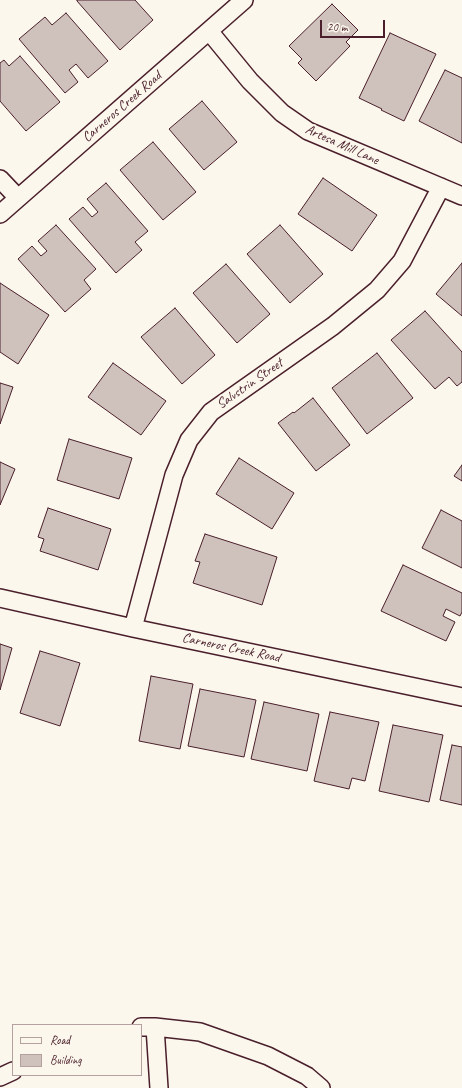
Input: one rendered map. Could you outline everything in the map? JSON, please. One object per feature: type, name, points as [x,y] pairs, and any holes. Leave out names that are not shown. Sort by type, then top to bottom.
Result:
[{"type":"street","name":"Carneros Creek Road","points":[[0,214],[244,0]]},
{"type":"street","name":"Artesa Mill Lane","points":[[209,31],[250,81],[282,113],[308,132],[462,196]]},
{"type":"street","points":[[0,178],[18,198]]},
{"type":"street","name":"Salvstrin Street","points":[[133,628],[174,475],[189,440],[211,412],[333,326],[377,290],[402,261],[441,187]]},
{"type":"street","name":"Carneros Creek Road","points":[[0,598],[133,628],[462,696]]},
{"type":"street","points":[[159,1088],[148,1027],[200,1032],[268,1056],[307,1076],[321,1088]]},
{"type":"street","points":[[0,1077],[12,1071]]},
{"type":"building","points":[[77,0],[135,0],[153,20],[120,50]]},
{"type":"building","points":[[332,4],[358,30],[346,42],[350,46],[316,81],[298,63],[302,59],[289,46]]},
{"type":"building","points":[[66,13],[108,61],[88,78],[76,64],[69,70],[78,82],[65,93],[19,39],[45,17],[52,25]]},
{"type":"building","points":[[390,33],[436,54],[404,121],[359,98]]},
{"type":"building","points":[[20,56],[60,102],[26,131],[0,101],[0,63],[4,60],[9,66]]},
{"type":"building","points":[[445,70],[462,78],[462,143],[419,121]]},
{"type":"building","points":[[202,101],[237,142],[204,170],[169,129]]},
{"type":"building","points":[[153,142],[196,192],[163,220],[120,170]]},
{"type":"building","points":[[323,178],[377,215],[352,251],[298,214]]},
{"type":"building","points":[[106,183],[148,231],[135,242],[142,250],[116,273],[69,219],[83,207],[92,217],[98,212],[87,199]]},
{"type":"building","points":[[56,225],[96,269],[84,280],[91,289],[65,312],[18,259],[32,246],[41,256],[47,251],[38,241]]},
{"type":"building","points":[[280,225],[323,274],[290,303],[247,254]]},
{"type":"building","points":[[462,263],[462,316],[436,294]]},
{"type":"building","points":[[226,264],[270,314],[237,343],[193,293]]},
{"type":"building","points":[[0,283],[49,315],[18,364],[0,352]]},
{"type":"building","points":[[175,308],[215,355],[182,384],[141,337]]},
{"type":"building","points":[[425,311],[462,352],[462,382],[457,386],[449,377],[435,389],[391,340]]},
{"type":"building","points":[[377,353],[413,398],[367,434],[332,388]]},
{"type":"building","points":[[113,363],[166,401],[141,435],[88,397]]},
{"type":"building","points":[[0,383],[13,387],[0,424]]},
{"type":"building","points":[[313,398],[350,445],[316,471],[278,423]]},
{"type":"building","points":[[69,439],[132,458],[119,499],[57,480]]},
{"type":"building","points":[[239,458],[294,493],[272,529],[216,494]]},
{"type":"building","points":[[0,462],[15,469],[0,505]]},
{"type":"building","points":[[462,465],[462,481],[454,476]]},
{"type":"building","points":[[48,508],[111,529],[98,570],[40,551],[44,539],[38,537]]},
{"type":"building","points":[[441,510],[462,521],[462,568],[422,548]]},
{"type":"building","points":[[205,534],[277,557],[262,605],[193,583],[200,562],[195,561]]},
{"type":"building","points":[[403,565],[462,593],[462,612],[460,616],[446,609],[443,616],[455,622],[446,641],[381,611]]},
{"type":"building","points":[[0,644],[12,648],[0,690]]},
{"type":"building","points":[[40,651],[80,663],[60,726],[20,713]]},
{"type":"building","points":[[151,676],[193,684],[180,749],[139,741]]},
{"type":"building","points":[[200,689],[256,700],[244,757],[188,746]]},
{"type":"building","points":[[264,702],[319,714],[307,771],[251,759]]},
{"type":"building","points":[[330,712],[379,722],[365,781],[352,778],[349,789],[314,781]]},
{"type":"building","points":[[393,725],[443,735],[429,802],[379,791]]},
{"type":"building","points":[[452,745],[462,747],[462,805],[440,800]]}]
